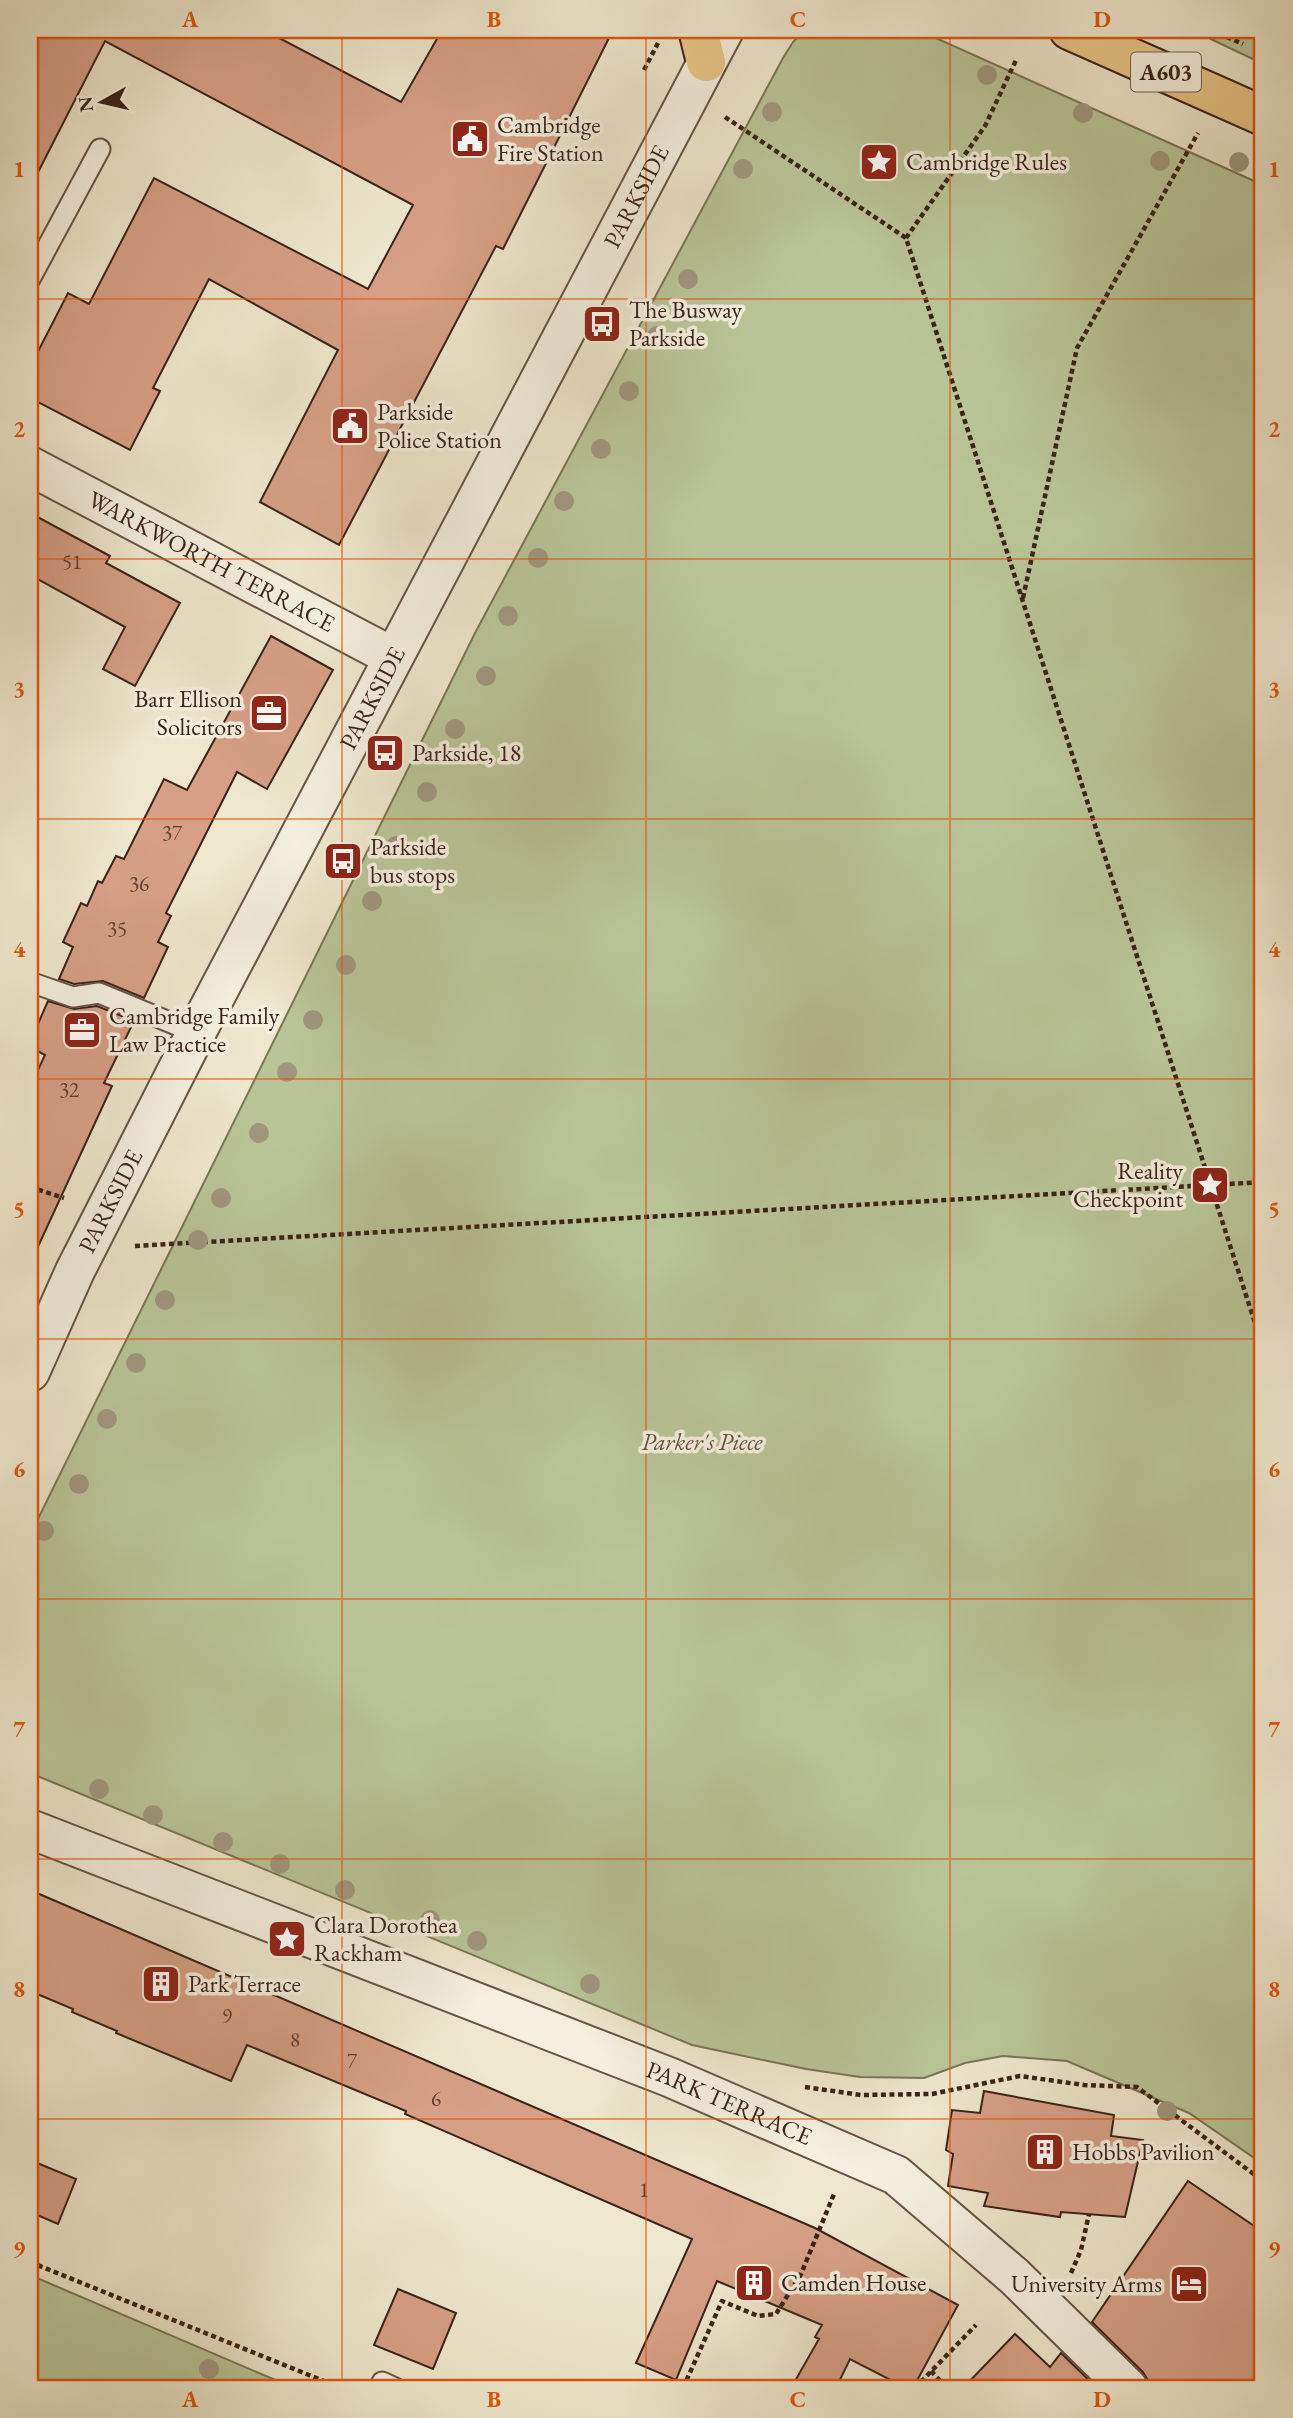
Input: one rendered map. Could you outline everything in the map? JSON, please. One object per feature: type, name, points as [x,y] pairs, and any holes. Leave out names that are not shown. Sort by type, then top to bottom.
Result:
[{"type":"main road","name":"A603","points":[[1069,30],[1263,116]]},
{"type":"street","name":"PARKSIDE","points":[[30,1372],[75,1271],[196,1033],[705,53]]},
{"type":"street","name":"WARKWORTH TERRACE","points":[[30,466],[393,657]]},
{"type":"street","name":"PARK TERRACE","points":[[30,1829],[669,2077],[896,2175],[1014,2276],[1128,2388]]},
{"type":"lane","points":[[30,279],[100,149]]},
{"type":"lane","points":[[30,982],[73,997],[99,993],[196,1033]]},
{"type":"path","points":[[1211,30],[1243,44]]},
{"type":"path","points":[[644,70],[659,40]]},
{"type":"path","points":[[705,53],[727,120],[906,238],[1263,1348]]},
{"type":"path","points":[[906,238],[985,126],[1017,58]]},
{"type":"path","points":[[1023,598],[1077,348],[1219,95]]},
{"type":"path","points":[[132,1247],[1263,1182]]},
{"type":"path","points":[[804,2087],[861,2095],[932,2094],[1020,2076],[1084,2085],[1136,2087],[1263,2181]]},
{"type":"path","points":[[683,2388],[722,2301],[758,2315],[776,2314],[801,2274],[834,2194]]},
{"type":"path","points":[[1049,2310],[1068,2282],[1081,2250],[1088,2214]]},
{"type":"path","points":[[30,2262],[341,2388]]},
{"type":"path","points":[[915,2388],[976,2325]]},
{"type":"path","points":[[931,2371],[947,2388]]},
{"type":"green space","name":"Parker's Piece","points":[[804,30],[918,30],[1263,185],[1263,2164],[1189,2113],[1067,2061],[1003,2056],[965,2063],[924,2078],[860,2077],[806,2069],[692,2045],[30,1773],[30,1535],[475,633],[783,58]]},
{"type":"green space","points":[[1192,30],[1263,30],[1263,64]]},
{"type":"green space","points":[[30,2275],[294,2388],[30,2388]]},
{"type":"building","points":[[30,30],[264,30],[401,102],[442,30],[613,30],[503,249],[496,246],[339,545],[260,502],[338,350],[209,279],[153,388],[160,391],[130,450],[30,398],[30,367],[68,293],[89,304],[154,178],[368,289],[413,205],[105,41],[30,188]]},
{"type":"building","points":[[30,513],[110,556],[106,563],[180,603],[135,686],[103,669],[125,627],[30,575]]},
{"type":"building","points":[[271,636],[333,670],[267,789],[237,772],[166,913],[171,916],[158,942],[168,947],[144,998],[103,981],[74,984],[59,979],[73,947],[63,942],[81,903],[87,906],[98,881],[102,883],[116,856],[124,859],[164,779],[187,790]]},
{"type":"building","points":[[48,1001],[74,1009],[97,1006],[134,1021],[104,1083],[112,1086],[30,1264],[30,1087],[45,1055],[30,1047],[30,1042]]},
{"type":"building","points":[[30,1890],[815,2228],[958,2305],[913,2388],[906,2388],[850,2359],[836,2388],[791,2388],[819,2339],[815,2337],[822,2325],[717,2281],[676,2380],[636,2363],[692,2239],[405,2114],[406,2111],[247,2045],[231,2081],[116,2033],[117,2031],[72,2012],[73,2009],[30,1991]]},
{"type":"building","name":"Hobbs Pavilion","points":[[984,2091],[1114,2115],[1111,2136],[1143,2140],[1125,2217],[1061,2212],[1060,2217],[984,2206],[988,2193],[948,2186],[953,2154],[946,2150],[952,2110],[980,2113]]},
{"type":"building","points":[[30,2160],[76,2179],[58,2224],[30,2212]]},
{"type":"building","name":"University Arms","points":[[1188,2181],[1263,2232],[1263,2388],[1149,2388],[1149,2382],[1143,2372],[1092,2322]]},
{"type":"building","points":[[398,2289],[456,2313],[433,2369],[374,2345]]},
{"type":"building","points":[[1015,2334],[1050,2367],[1061,2353],[1097,2388],[963,2388]]},
{"type":"place","name":"Cambridge Fire Station","points":[[470,139]]},
{"type":"place","name":"Cambridge Rules","points":[[879,162]]},
{"type":"place","name":"The Busway Parkside","points":[[602,324]]},
{"type":"place","name":"Parkside Police Station","points":[[350,426]]},
{"type":"place","name":"Barr Ellison Solicitors","points":[[269,713]]},
{"type":"place","name":"Parkside, 18","points":[[385,753]]},
{"type":"place","name":"Parkside bus stops","points":[[343,861]]},
{"type":"place","name":"Cambridge Family Law Practice","points":[[82,1030]]},
{"type":"place","name":"Reality Checkpoint","points":[[1210,1185]]},
{"type":"place","name":"Clara Dorothea Rackham","points":[[287,1939]]},
{"type":"place","name":"Park Terrace","points":[[161,1984]]},
{"type":"place","name":"Hobbs Pavilion","points":[[1045,2152]]},
{"type":"place","name":"Camden House","points":[[754,2283]]},
{"type":"place","name":"University Arms","points":[[1189,2284]]}]
